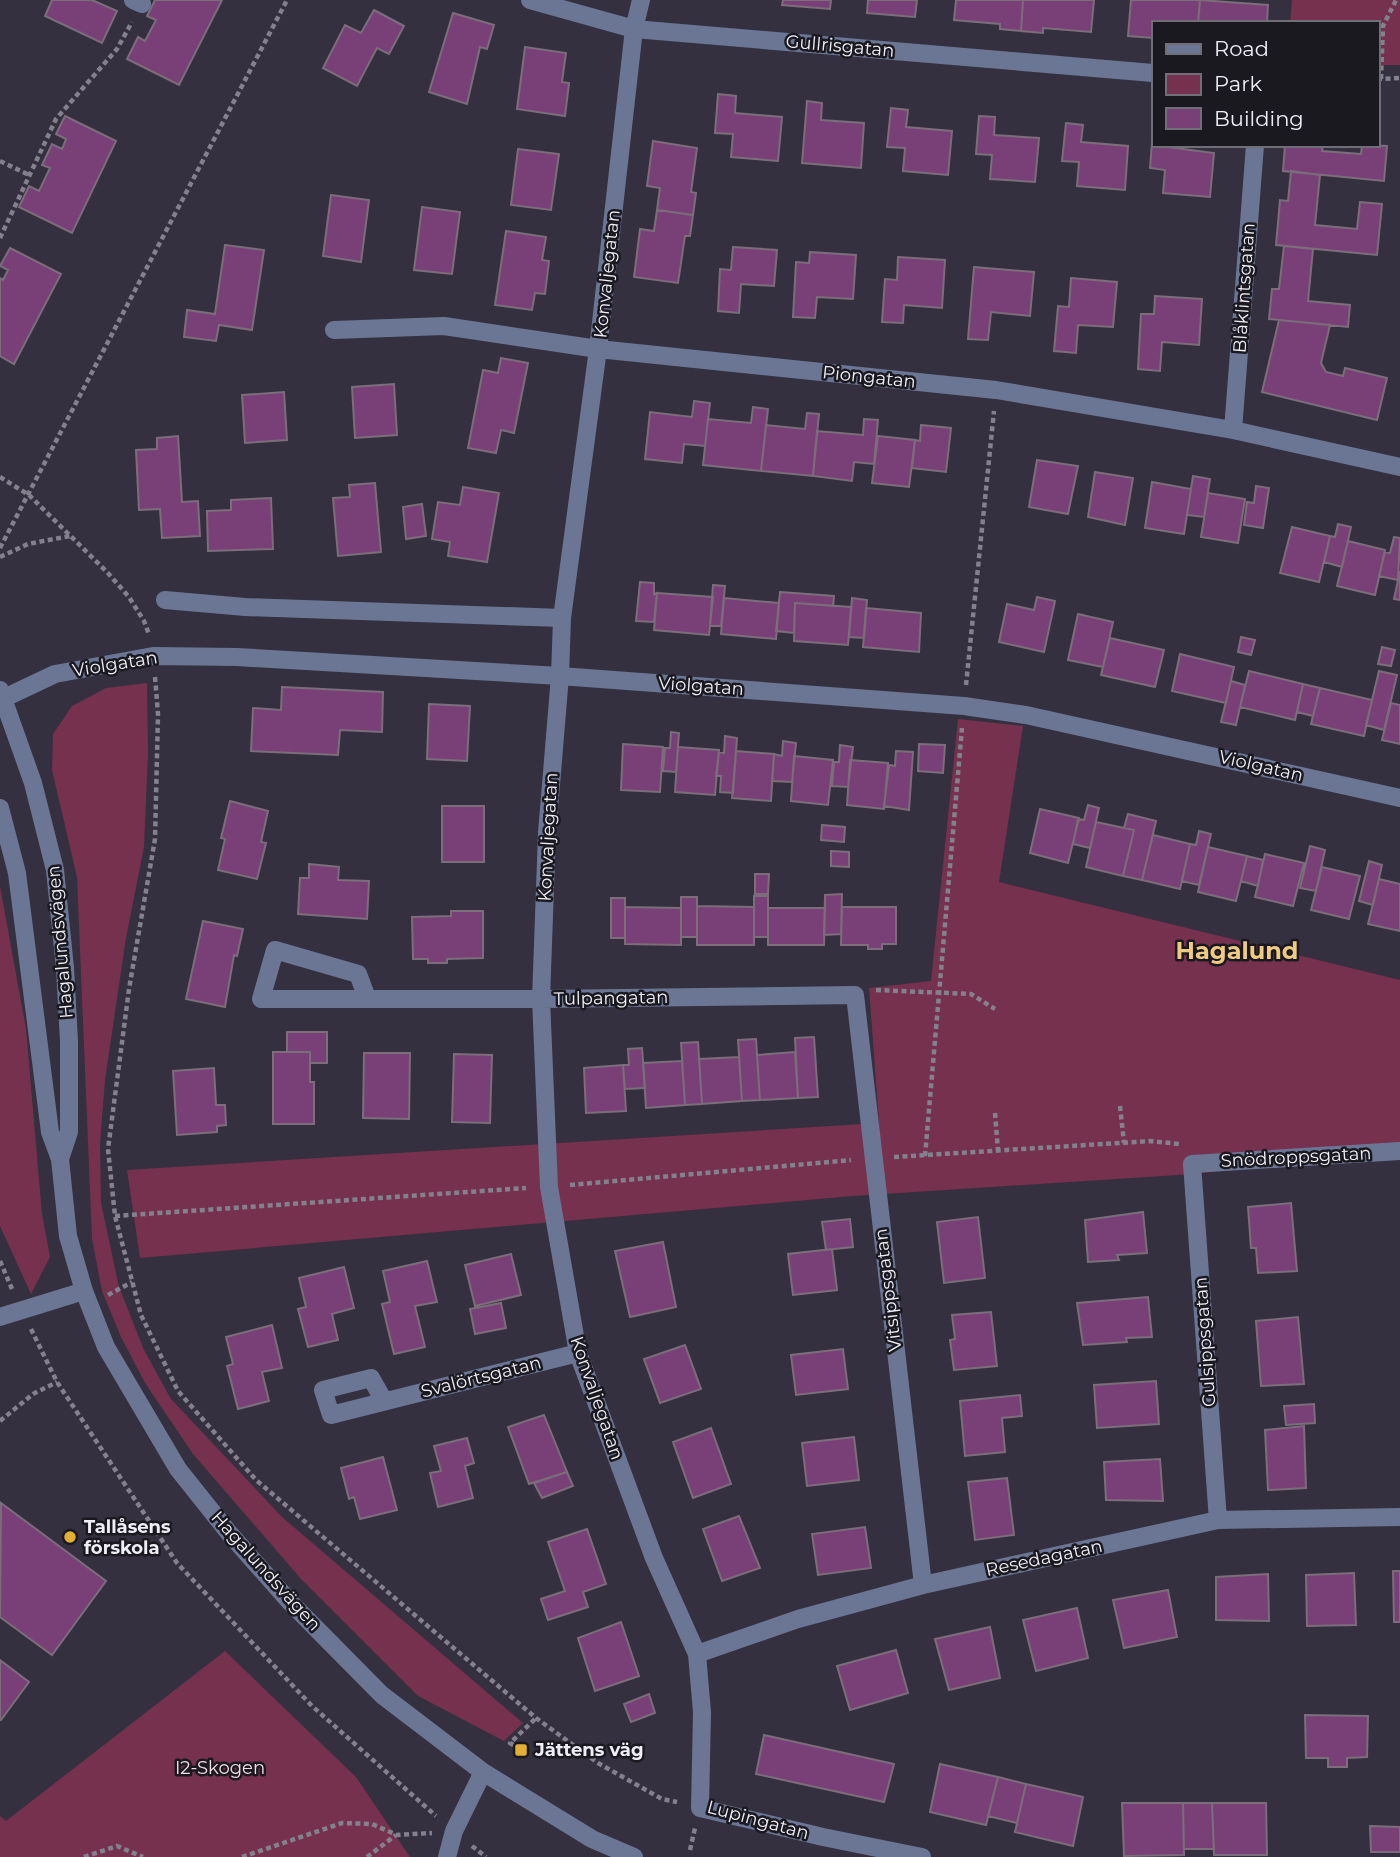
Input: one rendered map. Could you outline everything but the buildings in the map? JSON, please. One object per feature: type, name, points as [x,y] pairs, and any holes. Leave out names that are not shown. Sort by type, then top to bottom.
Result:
[{"type":"street","name":"Gullrisgatan","points":[[530,0],[634,29],[1152,73]]},
{"type":"street","name":"Konvaljegatan","points":[[641,0],[634,29],[598,349],[562,618],[547,833],[541,999],[549,1187],[578,1353],[654,1558],[697,1654]]},
{"type":"street","name":"Blåklintsgatan","points":[[1233,430],[1255,147]]},
{"type":"street","name":"Piongatan","points":[[334,330],[444,326],[598,349],[996,390],[1233,430],[1400,467]]},
{"type":"street","points":[[165,600],[245,607],[562,618]]},
{"type":"street","name":"Violgatan","points":[[1,696],[55,674],[153,656],[237,657],[559,676],[964,706],[1026,715],[1400,797]]},
{"type":"street","name":"Hagalundsvägen","points":[[1,696],[33,783],[55,870],[69,1041],[69,1132],[60,1159]]},
{"type":"street","name":"Hagalundsvägen","points":[[0,808],[17,873],[50,1132],[60,1159],[68,1236],[84,1291],[106,1347],[172,1458],[229,1533],[290,1602],[382,1695],[483,1772],[592,1839],[634,1857]]},
{"type":"street","name":"Tulpangatan","points":[[367,998],[358,974],[275,950],[261,999],[855,995]]},
{"type":"street","name":"Vitsippsgatan","points":[[855,995],[923,1585]]},
{"type":"street","name":"Snödroppsgatan","points":[[1192,1164],[1400,1151]]},
{"type":"street","name":"Gulsippsgatan","points":[[1192,1164],[1218,1520]]},
{"type":"street","points":[[0,1317],[84,1291]]},
{"type":"street","name":"Svalörtsgatan","points":[[384,1401],[578,1353]]},
{"type":"street","name":"Resedagatan","points":[[697,1654],[798,1619],[923,1585],[1218,1520],[1400,1517]]},
{"type":"street","name":"Lupingatan","points":[[697,1654],[702,1712],[700,1808],[922,1857]]},
{"type":"street","points":[[447,1857],[454,1831],[483,1772]]},
{"type":"path","points":[[0,548],[286,0]]},
{"type":"path","points":[[1396,0],[1383,26],[1379,79],[1400,78]]},
{"type":"path","points":[[0,238],[56,119],[117,49],[137,2]]},
{"type":"path","points":[[0,161],[29,175]]},
{"type":"path","points":[[925,1156],[964,706],[996,390]]},
{"type":"path","points":[[0,477],[29,495],[107,572],[129,597],[144,621],[151,639],[158,714],[155,838],[129,989],[108,1149],[115,1216],[141,1315],[178,1391],[256,1480],[536,1718],[608,1769],[662,1799],[700,1808]]},
{"type":"path","points":[[0,557],[28,544],[69,536]]},
{"type":"path","points":[[855,995],[866,990],[971,994],[995,1009]]},
{"type":"path","points":[[1120,1105],[1124,1143]]},
{"type":"path","points":[[995,1113],[998,1151]]},
{"type":"path","points":[[115,1216],[549,1187],[872,1158],[1151,1141],[1180,1144],[1192,1164]]},
{"type":"path","points":[[0,1261],[57,1382],[177,1563],[312,1706],[486,1857]]},
{"type":"path","points":[[0,1421],[33,1394],[57,1382]]},
{"type":"path","points":[[521,1750],[510,1743],[536,1718]]},
{"type":"path","points":[[242,1857],[342,1823],[372,1824],[397,1835],[454,1831]]},
{"type":"path","points":[[367,1857],[397,1835]]},
{"type":"path","points":[[85,1857],[117,1846],[143,1857]]},
{"type":"green space","points":[[1292,0],[1400,0],[1400,65],[1379,65],[1379,21],[1290,21]]},
{"type":"green space","points":[[147,683],[148,754],[144,847],[126,938],[105,1080],[100,1144],[101,1203],[119,1287],[144,1350],[171,1399],[282,1517],[523,1723],[504,1741],[418,1696],[301,1579],[193,1454],[145,1383],[121,1337],[102,1291],[92,1239],[77,877],[52,770],[53,734],[72,706],[106,688]]},
{"type":"green space","points":[[958,719],[1023,726],[999,882],[1400,980],[1400,1155],[1178,1175],[853,1196],[140,1258],[127,1170],[879,1123],[869,988],[931,981]]},
{"type":"green space","points":[[0,886],[26,1029],[42,1214],[50,1257],[31,1294],[0,1226]]},
{"type":"green space","name":"I2-Skogen","points":[[225,1651],[356,1777],[410,1857],[0,1857],[0,1816],[6,1821]]},
{"type":"place","name":"Tallåsens förskola","points":[[70,1537]]},
{"type":"place","name":"Jättens väg","points":[[521,1750]]},
{"type":"district","name":"Hagalund","points":[[1237,950]]}]
